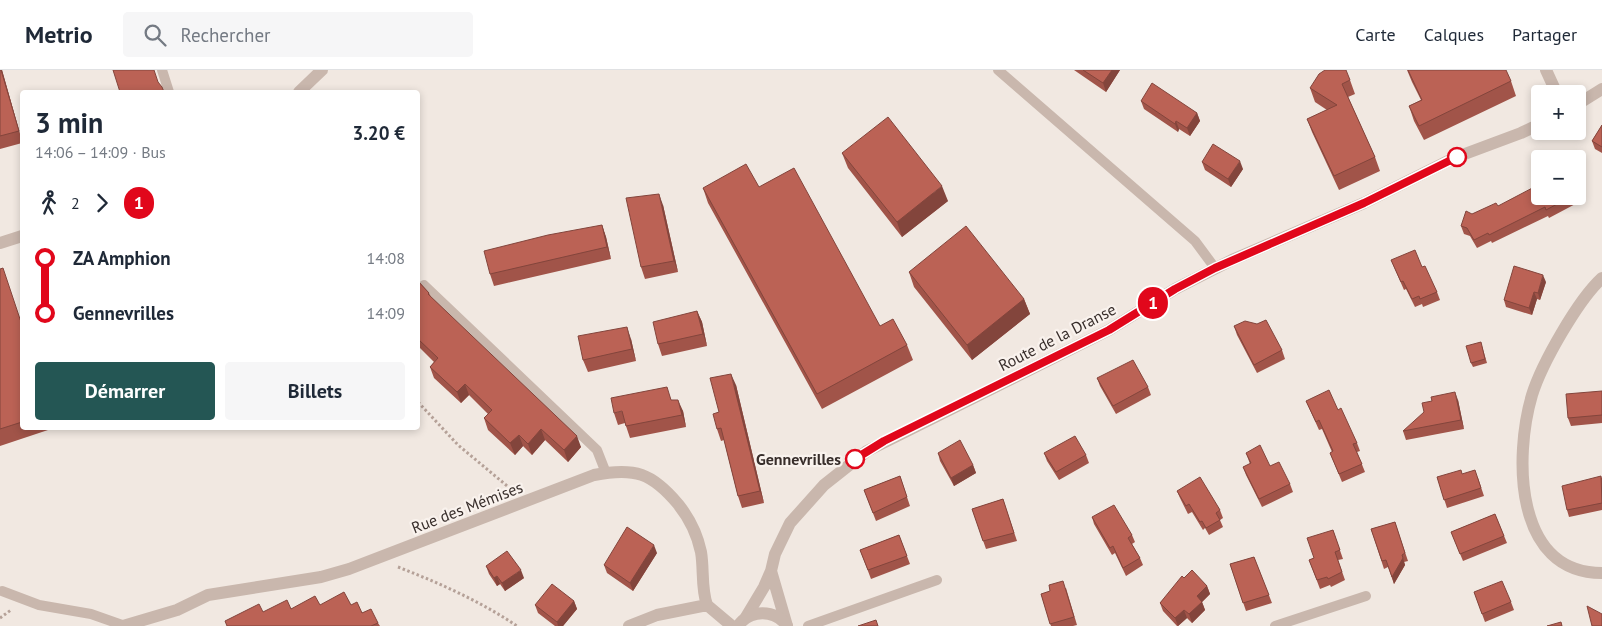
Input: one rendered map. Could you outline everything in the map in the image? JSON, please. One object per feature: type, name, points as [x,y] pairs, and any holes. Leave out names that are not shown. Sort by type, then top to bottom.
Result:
[{"type":"street","points":[[301,90],[322,70]]},
{"type":"street","points":[[1546,70],[1553,85]]},
{"type":"street","points":[[1586,99],[1602,89]]},
{"type":"street","name":"Route de la Dranse","points":[[742,622],[771,571],[782,538],[800,510],[837,473],[866,451],[1104,333],[1175,289],[1215,268],[1358,206],[1454,158],[1531,128]]},
{"type":"street","points":[[0,243],[20,237]]},
{"type":"street","points":[[1602,278],[1581,302],[1541,373],[1527,415],[1522,454],[1528,508],[1541,542],[1552,555],[1572,567],[1583,571],[1602,573]]},
{"type":"street","name":"Rue des Mémises","points":[[124,626],[177,610],[208,595],[322,577],[376,559],[588,478],[606,473],[636,474],[657,482],[686,514],[695,531],[701,551],[707,605]]},
{"type":"street","points":[[771,571],[787,626]]},
{"type":"street","points":[[629,626],[657,614],[707,605],[732,626]]},
{"type":"street","points":[[742,622],[758,613],[771,614],[782,620],[787,626]]},
{"type":"lane","points":[[162,70],[169,90]]},
{"type":"lane","points":[[998,70],[1195,241],[1215,268]]},
{"type":"lane","points":[[424,285],[597,450],[606,473]]},
{"type":"lane","points":[[808,626],[937,580]]},
{"type":"lane","points":[[2,591],[39,605],[91,614],[124,626]]},
{"type":"lane","points":[[1275,626],[1366,596]]},
{"type":"path","points":[[420,404],[458,445],[526,502]]},
{"type":"path","points":[[376,559],[429,579],[488,608],[517,626]]},
{"type":"building","points":[[0,70],[19,131],[0,136]]},
{"type":"building","points":[[113,70],[154,70],[163,90],[119,90]]},
{"type":"building","points":[[1083,70],[1112,70],[1103,83]]},
{"type":"building","points":[[1325,70],[1346,70],[1350,80],[1342,84],[1375,157],[1334,176],[1307,119],[1337,105],[1310,88],[1319,74]]},
{"type":"building","points":[[1408,70],[1506,70],[1511,81],[1419,126],[1409,106],[1422,100]]},
{"type":"building","points":[[1152,83],[1197,113],[1187,128],[1176,121],[1175,124],[1141,101]]},
{"type":"building","points":[[888,117],[942,186],[897,222],[842,153]]},
{"type":"building","points":[[1602,125],[1602,147],[1592,141]]},
{"type":"building","points":[[1213,144],[1240,161],[1228,179],[1202,162]]},
{"type":"building","points":[[746,164],[759,187],[794,168],[880,326],[893,319],[907,345],[817,394],[703,188]]},
{"type":"building","points":[[1531,189],[1531,205],[1555,205],[1546,210],[1545,207],[1489,235],[1488,233],[1474,240],[1467,228],[1461,226],[1466,211],[1472,214],[1496,203],[1498,206]]},
{"type":"building","points":[[659,194],[674,261],[641,267],[626,198]]},
{"type":"building","points":[[602,225],[607,247],[490,274],[484,251],[548,235]]},
{"type":"building","points":[[966,226],[1024,299],[967,345],[909,272]]},
{"type":"building","points":[[1415,250],[1422,267],[1425,266],[1437,292],[1420,299],[1419,296],[1412,299],[1403,281],[1401,282],[1391,260]]},
{"type":"building","points":[[1514,266],[1543,275],[1538,293],[1534,292],[1529,308],[1504,300]]},
{"type":"building","points":[[3,268],[20,319],[20,423],[0,429],[0,269]]},
{"type":"building","points":[[420,283],[428,294],[577,436],[564,450],[541,429],[528,444],[519,435],[510,443],[484,418],[492,410],[465,384],[457,392],[430,367],[438,358],[420,341]]},
{"type":"building","points":[[697,311],[703,334],[658,344],[653,322]]},
{"type":"building","points":[[1266,320],[1282,350],[1254,365],[1234,326],[1245,321],[1257,324]]},
{"type":"building","points":[[627,327],[632,349],[583,360],[578,336]]},
{"type":"building","points":[[1481,342],[1485,359],[1471,363],[1466,346]]},
{"type":"building","points":[[1133,360],[1148,387],[1113,406],[1097,378]]},
{"type":"building","points":[[731,374],[760,491],[738,496],[721,428],[717,429],[713,414],[719,412],[710,378]]},
{"type":"building","points":[[667,387],[671,400],[678,400],[682,415],[626,426],[622,411],[614,413],[611,398]]},
{"type":"building","points":[[1329,390],[1338,410],[1341,408],[1357,443],[1353,444],[1362,464],[1339,474],[1330,453],[1333,451],[1319,420],[1316,422],[1306,401]]},
{"type":"building","points":[[1602,391],[1602,415],[1568,418],[1566,394]]},
{"type":"building","points":[[1455,392],[1461,420],[1403,431],[1424,412],[1422,403],[1432,401],[1431,397]]},
{"type":"building","points":[[1075,436],[1086,455],[1056,472],[1044,453]]},
{"type":"building","points":[[960,440],[973,465],[951,478],[938,453]]},
{"type":"building","points":[[1260,445],[1270,466],[1279,462],[1290,484],[1259,499],[1243,467],[1251,463],[1246,453]]},
{"type":"building","points":[[1461,470],[1462,474],[1475,470],[1481,488],[1444,500],[1437,477]]},
{"type":"building","points":[[900,476],[907,497],[873,513],[864,490]]},
{"type":"building","points":[[1601,476],[1602,503],[1567,510],[1562,486]]},
{"type":"building","points":[[1200,477],[1220,510],[1216,513],[1220,520],[1206,528],[1189,504],[1186,506],[1177,491]]},
{"type":"building","points":[[1003,499],[1014,533],[983,541],[972,509]]},
{"type":"building","points":[[1114,505],[1132,535],[1128,538],[1140,558],[1123,568],[1113,546],[1110,548],[1092,517]]},
{"type":"building","points":[[1495,514],[1504,536],[1460,554],[1451,532]]},
{"type":"building","points":[[1395,522],[1405,553],[1402,555],[1403,558],[1392,577],[1386,560],[1382,561],[1371,529]]},
{"type":"building","points":[[627,527],[654,545],[630,583],[604,565]]},
{"type":"building","points":[[1333,530],[1340,550],[1335,552],[1342,572],[1328,579],[1327,577],[1317,580],[1309,560],[1314,558],[1307,538]]},
{"type":"building","points":[[899,535],[907,556],[868,570],[860,550]]},
{"type":"building","points":[[507,551],[521,570],[502,583],[497,576],[494,578],[486,566]]},
{"type":"building","points":[[1254,557],[1269,595],[1243,603],[1230,564]]},
{"type":"building","points":[[1192,570],[1207,586],[1197,596],[1202,602],[1189,614],[1184,610],[1175,618],[1160,603],[1182,576],[1184,578]]},
{"type":"building","points":[[1063,581],[1074,617],[1050,624],[1041,594],[1050,591],[1049,585]]},
{"type":"building","points":[[1502,581],[1511,602],[1482,614],[1474,592]]},
{"type":"building","points":[[552,584],[574,601],[557,622],[535,605]]},
{"type":"building","points":[[344,592],[351,605],[357,602],[362,613],[371,609],[378,623],[371,626],[227,626],[225,621],[259,604],[263,612],[287,600],[291,609],[315,596],[320,605]]},
{"type":"building","points":[[1587,606],[1602,614],[1602,626],[1592,626]]},
{"type":"building","points":[[876,620],[878,626],[858,626]]},
{"type":"building","points":[[1561,622],[1562,626],[1547,626]]},
{"type":"bus line","name":"1","points":[[855,459],[884,441],[1109,330],[1175,289],[1215,268],[1364,203],[1457,157]]},
{"type":"place","name":"Gennevrilles","points":[[855,459]]}]
